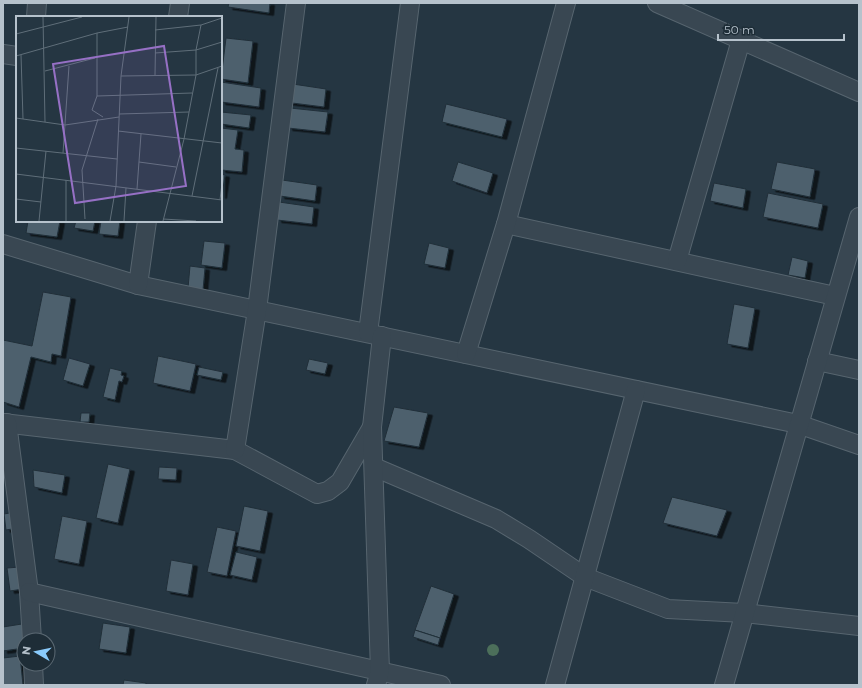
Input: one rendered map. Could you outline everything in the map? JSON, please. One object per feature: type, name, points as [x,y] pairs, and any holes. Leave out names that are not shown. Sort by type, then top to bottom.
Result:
[{"type":"street","points":[[36,16],[37,3]]},
{"type":"street","points":[[178,16],[180,3]]},
{"type":"street","points":[[235,450],[257,310],[296,3]]},
{"type":"street","points":[[378,678],[372,427],[375,335],[410,3]]},
{"type":"street","points":[[466,354],[506,224],[566,3]]},
{"type":"street","points":[[657,3],[859,92]]},
{"type":"street","points":[[677,261],[741,40]]},
{"type":"street","points":[[3,54],[16,56]]},
{"type":"street","points":[[724,685],[859,216]]},
{"type":"street","points":[[138,285],[147,222]]},
{"type":"street","points":[[506,224],[835,296]]},
{"type":"street","points":[[3,244],[138,285],[798,424],[859,445]]},
{"type":"street","points":[[817,361],[859,370]]},
{"type":"street","points":[[555,685],[636,390]]},
{"type":"street","points":[[31,632],[28,592],[5,423],[235,450],[317,494],[328,491],[340,482],[372,427]]},
{"type":"street","points":[[374,467],[496,519],[529,539],[585,577],[668,608],[744,613],[859,626]]},
{"type":"street","points":[[28,592],[378,678],[441,685]]},
{"type":"street","points":[[33,672],[34,685]]},
{"type":"building","points":[[229,3],[270,3],[269,13],[228,7]]},
{"type":"building","points":[[226,38],[253,41],[248,83],[222,79]]},
{"type":"building","points":[[222,82],[261,88],[259,107],[222,102]]},
{"type":"building","points":[[286,83],[326,89],[324,107],[284,102]]},
{"type":"building","points":[[446,104],[507,119],[502,137],[442,122]]},
{"type":"building","points":[[290,108],[328,112],[325,132],[288,128]]},
{"type":"building","points":[[222,112],[251,115],[249,128],[222,124]]},
{"type":"building","points":[[222,128],[238,130],[235,149],[244,150],[242,172],[222,170]]},
{"type":"building","points":[[458,162],[493,173],[487,193],[452,181]]},
{"type":"building","points":[[777,162],[815,169],[810,197],[771,189]]},
{"type":"building","points":[[222,174],[225,175],[222,196]]},
{"type":"building","points":[[282,180],[317,185],[315,201],[280,196]]},
{"type":"building","points":[[714,183],[746,189],[743,208],[710,201]]},
{"type":"building","points":[[768,193],[823,204],[818,228],[763,217]]},
{"type":"building","points":[[279,202],[314,207],[312,224],[277,220]]},
{"type":"building","points":[[28,222],[60,222],[57,237],[26,233]]},
{"type":"building","points":[[76,222],[95,222],[93,231],[74,228]]},
{"type":"building","points":[[101,222],[120,222],[118,236],[99,234]]},
{"type":"building","points":[[204,241],[225,243],[222,268],[201,265]]},
{"type":"building","points":[[429,243],[449,248],[445,268],[424,264]]},
{"type":"building","points":[[792,257],[808,261],[805,278],[788,275]]},
{"type":"building","points":[[190,266],[205,268],[203,290],[188,288]]},
{"type":"building","points":[[43,292],[71,297],[61,356],[52,354],[51,362],[31,357],[19,407],[3,402],[3,340],[32,346]]},
{"type":"building","points":[[734,304],[755,308],[748,348],[727,344]]},
{"type":"building","points":[[158,356],[196,364],[190,391],[153,383]]},
{"type":"building","points":[[69,358],[90,364],[83,386],[63,380]]},
{"type":"building","points":[[309,359],[328,363],[325,374],[306,370]]},
{"type":"building","points":[[199,367],[223,372],[221,380],[197,375]]},
{"type":"building","points":[[110,368],[122,371],[121,375],[124,376],[122,382],[119,381],[115,400],[103,397]]},
{"type":"building","points":[[394,407],[428,413],[419,447],[384,441]]},
{"type":"building","points":[[81,413],[90,413],[89,422],[80,422]]},
{"type":"building","points":[[108,464],[130,469],[118,523],[96,518]]},
{"type":"building","points":[[159,467],[177,468],[176,480],[158,479]]},
{"type":"building","points":[[33,470],[65,475],[62,493],[34,487]]},
{"type":"building","points":[[672,497],[727,510],[717,536],[663,523]]},
{"type":"building","points":[[244,506],[268,511],[260,551],[236,546]]},
{"type":"building","points":[[15,512],[18,528],[6,530],[4,514]]},
{"type":"building","points":[[62,516],[87,521],[79,564],[54,559]]},
{"type":"building","points":[[217,527],[236,531],[227,576],[207,572]]},
{"type":"building","points":[[236,552],[257,557],[252,580],[230,575]]},
{"type":"building","points":[[171,560],[193,564],[188,595],[166,591]]},
{"type":"building","points":[[20,567],[23,589],[10,591],[7,568]]},
{"type":"building","points":[[431,586],[454,594],[440,638],[415,630]]},
{"type":"building","points":[[28,623],[27,632],[16,632],[16,649],[3,651],[3,627]]},
{"type":"building","points":[[103,623],[130,627],[126,653],[99,649]]},
{"type":"building","points":[[415,630],[440,638],[438,645],[413,637]]},
{"type":"building","points":[[16,656],[16,672],[22,672],[23,685],[3,685],[3,658]]},
{"type":"building","points":[[124,680],[146,683],[146,685],[123,685]]}]
